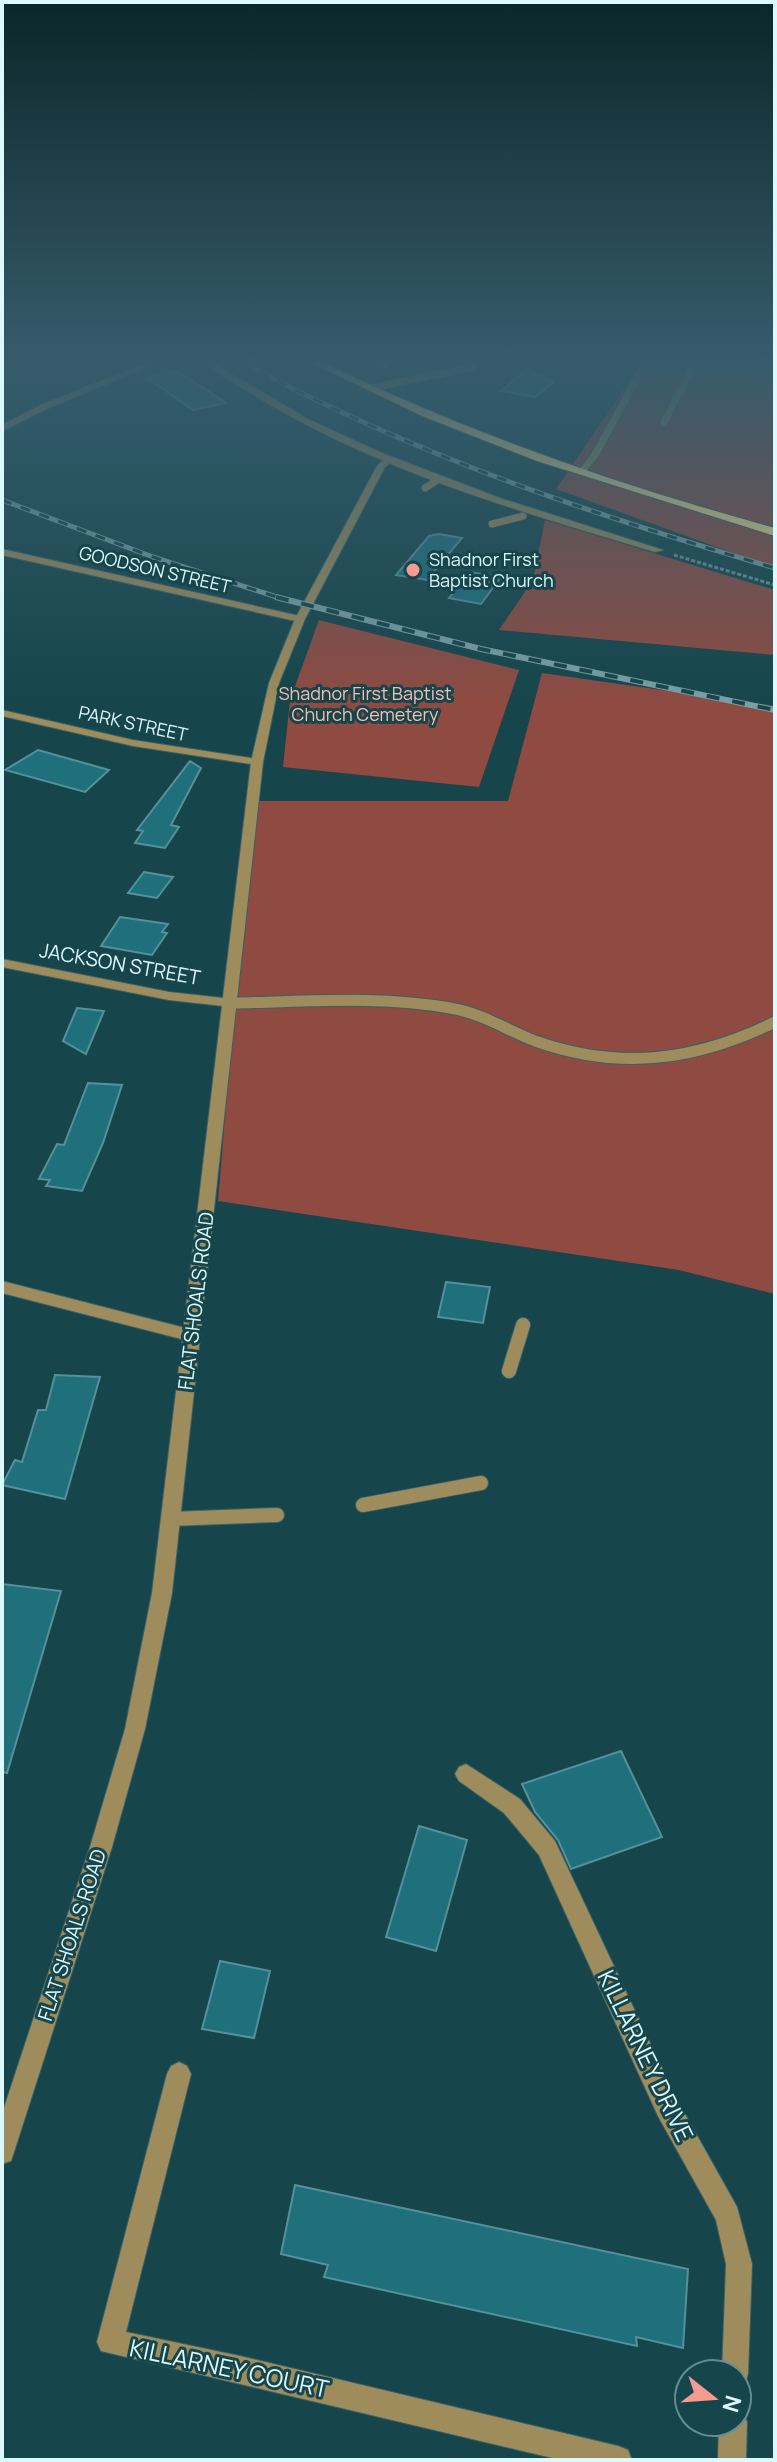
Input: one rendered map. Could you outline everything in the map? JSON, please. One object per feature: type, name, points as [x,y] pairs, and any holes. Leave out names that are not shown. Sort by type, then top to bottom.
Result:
[{"type":"main road","points":[[597,477],[775,532]]},
{"type":"street","name":"FLAT SHOALS ROAD","points":[[2,2152],[101,1847],[135,1729],[162,1593],[232,1003],[257,762],[274,683],[300,619],[375,477]]},
{"type":"street","points":[[433,477],[523,515],[658,550]]},
{"type":"street","name":"GOODSON STREET","points":[[2,552],[300,619]]},
{"type":"street","name":"PARK STREET","points":[[2,713],[133,743],[257,762]]},
{"type":"street","name":"JACKSON STREET","points":[[2,963],[169,996],[232,1003]]},
{"type":"street","points":[[2,1287],[193,1336]]},
{"type":"street","name":"KILLARNEY DRIVE","points":[[466,1774],[512,1806],[547,1848],[667,2107],[728,2216],[739,2264],[736,2358]]},
{"type":"street","name":"KILLARNEY COURT","points":[[179,2074],[110,2342],[240,2369],[618,2460]]},
{"type":"street","points":[[732,2460],[733,2438]]},
{"type":"lane","points":[[425,488],[439,479]]},
{"type":"lane","points":[[492,524],[523,515]]},
{"type":"lane","points":[[232,1003],[385,1003],[456,1009],[578,1057],[619,1062],[655,1062],[690,1055],[726,1045],[775,1022]]},
{"type":"lane","points":[[509,1371],[523,1325]]},
{"type":"lane","points":[[363,1505],[481,1483]]},
{"type":"lane","points":[[170,1519],[277,1515]]},
{"type":"path","points":[[658,550],[775,585]]},
{"type":"green space","points":[[564,477],[775,477],[775,568],[556,489]]},
{"type":"green space","points":[[545,520],[775,590],[775,655],[499,630],[533,580]]},
{"type":"green space","name":"Shadnor First Baptist Church Cemetery","points":[[319,620],[519,670],[479,787],[283,767],[290,700]]},
{"type":"green space","points":[[542,673],[775,706],[775,1294],[679,1270],[218,1201],[251,801],[508,801]]},
{"type":"building","points":[[439,534],[462,538],[427,580],[396,575],[429,536]]},
{"type":"building","points":[[470,572],[501,577],[481,604],[449,598]]},
{"type":"building","points":[[38,750],[109,770],[85,792],[5,770]]},
{"type":"building","points":[[190,761],[201,768],[171,825],[179,827],[165,848],[135,843],[143,831],[137,830]]},
{"type":"building","points":[[144,872],[173,877],[157,898],[128,893]]},
{"type":"building","points":[[120,917],[168,924],[162,932],[167,933],[152,955],[101,946]]},
{"type":"building","points":[[77,1008],[104,1011],[86,1054],[63,1041]]},
{"type":"building","points":[[88,1083],[122,1085],[103,1143],[82,1191],[46,1186],[50,1180],[39,1179],[57,1144],[64,1145]]},
{"type":"building","points":[[446,1282],[490,1287],[483,1323],[438,1317]]},
{"type":"building","points":[[55,1375],[100,1377],[65,1499],[2,1485],[15,1460],[22,1462],[38,1410],[46,1410]]},
{"type":"building","points":[[2,1584],[61,1591],[7,1773],[2,1772]]},
{"type":"building","points":[[621,1751],[662,1837],[571,1869],[558,1840],[535,1812],[522,1784]]},
{"type":"building","points":[[419,1826],[467,1840],[436,1951],[386,1937]]},
{"type":"building","points":[[220,1961],[270,1971],[254,2038],[202,2029]]},
{"type":"building","points":[[295,2185],[688,2269],[683,2348],[636,2337],[637,2346],[324,2277],[328,2265],[281,2254]]},
{"type":"railway","points":[[497,477],[637,526],[775,568]]},
{"type":"railway","points":[[2,500],[153,557],[280,598]]},
{"type":"railway","points":[[280,598],[481,649],[775,710]]},
{"type":"place","name":"Shadnor First Baptist Church","points":[[413,570]]}]
